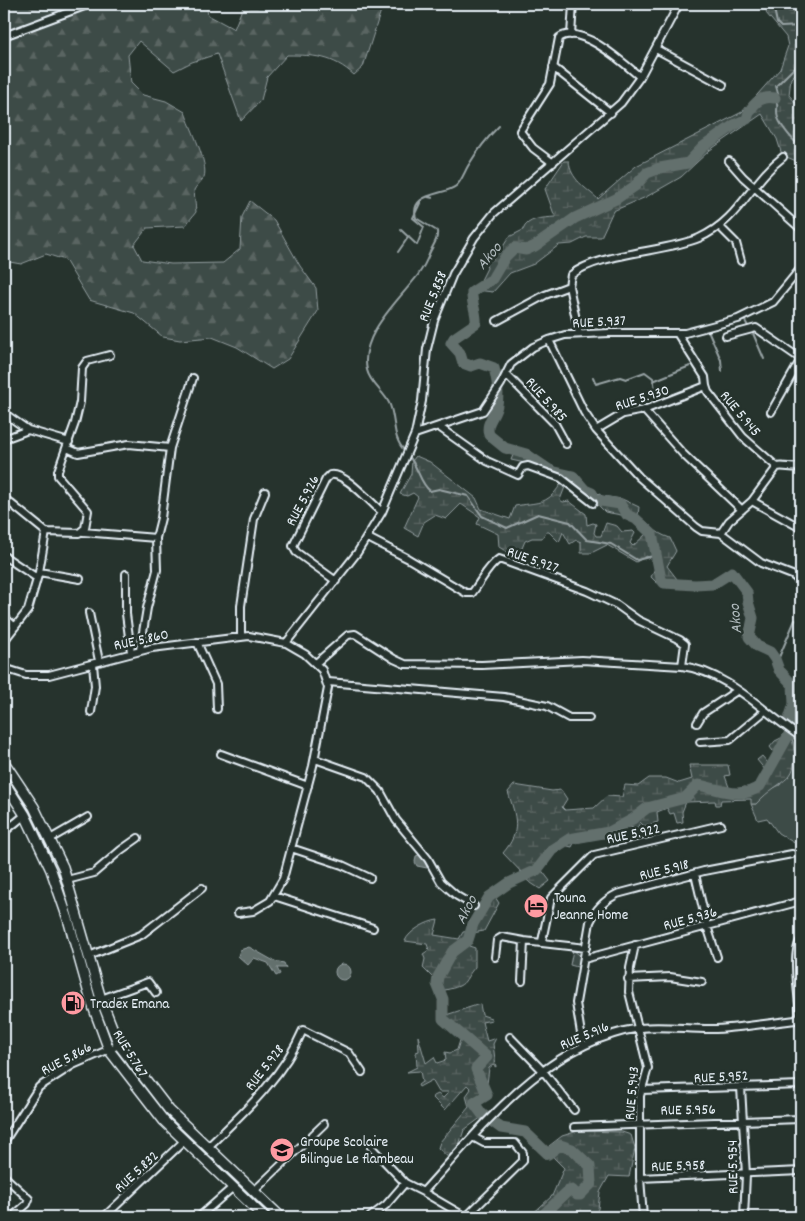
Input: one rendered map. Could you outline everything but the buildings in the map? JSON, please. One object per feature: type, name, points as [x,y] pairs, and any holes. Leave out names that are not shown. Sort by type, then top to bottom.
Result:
[{"type":"highway","points":[[4,762],[34,807],[67,880],[101,999],[119,1045],[151,1090],[207,1148],[281,1217]]},
{"type":"highway","name":"RUE 5.767","points":[[4,782],[25,815],[51,870],[68,920],[91,1001],[110,1050],[142,1096],[184,1141],[264,1217]]},
{"type":"street","points":[[4,36],[90,4]]},
{"type":"street","points":[[571,35],[573,4]]},
{"type":"street","name":"RUE 5.858","points":[[286,643],[368,538],[382,512],[416,434],[422,401],[427,348],[434,321],[453,274],[484,225],[621,103],[640,77],[680,4]]},
{"type":"street","points":[[552,163],[533,148],[520,131],[549,87],[559,38],[564,35],[571,35],[599,44],[640,77]]},
{"type":"street","points":[[656,49],[723,85]]},
{"type":"street","points":[[553,67],[611,113]]},
{"type":"street","points":[[579,334],[570,286],[571,275],[604,261],[690,241],[720,227],[751,194],[766,171],[783,157]]},
{"type":"street","points":[[729,162],[801,229]]},
{"type":"street","points":[[720,227],[736,243],[741,261]]},
{"type":"street","name":"RUE 5.937","points":[[416,434],[483,411],[517,357],[549,340],[565,335],[579,334],[677,333],[738,319],[766,307],[801,268]]},
{"type":"street","points":[[497,320],[544,295],[570,286]]},
{"type":"street","points":[[726,336],[756,328],[801,359],[771,412]]},
{"type":"street","points":[[677,333],[705,377],[706,386]]},
{"type":"street","points":[[549,340],[584,412],[596,430],[639,477],[702,531],[722,533],[761,562],[792,575],[801,582]]},
{"type":"street","points":[[83,532],[87,522],[88,511],[58,476],[80,402],[82,368],[87,361],[110,355]]},
{"type":"street","name":"RUE 5.985","points":[[506,374],[555,424],[566,444]]},
{"type":"street","points":[[140,650],[147,608],[157,570],[156,538],[161,518],[170,448],[193,378]]},
{"type":"street","name":"RUE 5.930","points":[[596,430],[623,414],[644,410],[687,395],[706,386]]},
{"type":"street","name":"RUE 5.945","points":[[706,386],[708,392],[743,437],[777,467]]},
{"type":"street","points":[[644,410],[683,454],[742,510]]},
{"type":"street","points":[[4,413],[28,430],[68,445],[78,453],[129,444],[170,448]]},
{"type":"street","points":[[439,427],[487,461],[518,475],[526,466],[561,478],[594,503]]},
{"type":"street","points":[[4,439],[28,430]]},
{"type":"street","points":[[722,533],[729,521],[752,501],[777,467],[782,466],[794,469],[801,466]]},
{"type":"street","name":"RUE 5.926","points":[[336,580],[296,552],[293,546],[326,479],[330,475],[338,475],[362,493],[382,512]]},
{"type":"street","points":[[241,636],[241,606],[254,519],[265,492]]},
{"type":"street","points":[[4,498],[46,532],[83,532],[156,538]]},
{"type":"street","points":[[752,501],[801,528]]},
{"type":"street","points":[[4,641],[28,610],[38,575],[46,532]]},
{"type":"street","name":"RUE 5.927","points":[[368,538],[407,558],[466,593],[472,593],[485,577],[491,564],[499,559],[588,591],[617,605],[649,626],[683,642],[682,666]]},
{"type":"street","points":[[4,556],[38,575],[80,579]]},
{"type":"street","points":[[126,574],[126,614],[131,652]]},
{"type":"street","points":[[89,614],[96,663],[92,712]]},
{"type":"street","points":[[4,617],[15,627]]},
{"type":"street","points":[[238,913],[254,911],[274,896],[283,879],[315,759],[328,682],[316,662],[348,635],[355,634],[405,664],[482,665],[582,660],[682,666],[708,673],[738,690],[801,737]]},
{"type":"street","name":"RUE 5.860","points":[[4,668],[15,673],[39,676],[96,663],[140,650],[241,636],[256,636],[286,643],[316,662]]},
{"type":"street","points":[[197,642],[216,684],[217,709]]},
{"type":"street","points":[[328,682],[504,698],[547,706],[569,718],[589,718]]},
{"type":"street","points":[[697,723],[703,713],[738,690]]},
{"type":"street","points":[[700,742],[730,740],[765,711]]},
{"type":"street","points":[[221,754],[308,786]]},
{"type":"street","points":[[315,759],[366,777],[380,791],[396,820],[428,859],[441,882],[457,896],[474,906]]},
{"type":"street","points":[[4,832],[25,815]]},
{"type":"street","points":[[50,839],[88,817]]},
{"type":"street","name":"RUE 5.922","points":[[542,941],[551,898],[594,855],[721,825]]},
{"type":"street","points":[[67,880],[94,873],[138,838]]},
{"type":"street","points":[[291,848],[342,864],[370,878]]},
{"type":"street","name":"RUE 5.918","points":[[583,1046],[576,1003],[586,948],[593,915],[611,897],[695,874],[792,854]]},
{"type":"street","points":[[695,874],[707,926],[717,957]]},
{"type":"street","points":[[89,956],[141,935],[202,888]]},
{"type":"street","points":[[274,896],[372,928]]},
{"type":"street","name":"RUE 5.936","points":[[584,959],[801,901]]},
{"type":"street","points":[[495,957],[497,940],[502,937],[586,948]]},
{"type":"street","name":"RUE 5.916","points":[[423,1192],[515,1094],[543,1071],[583,1046],[640,1028],[716,1028],[796,1020],[800,1015],[800,989],[796,966],[798,944],[801,940]]},
{"type":"street","points":[[522,981],[524,941]]},
{"type":"street","name":"RUE 5.943","points":[[635,945],[628,980],[629,992],[640,1028],[648,1068],[641,1090],[640,1178],[643,1217]]},
{"type":"street","points":[[628,980],[670,977],[702,982]]},
{"type":"street","points":[[101,999],[148,982],[156,993]]},
{"type":"street","name":"RUE 5.928","points":[[207,1148],[279,1071],[291,1056],[303,1030],[348,1053],[362,1072]]},
{"type":"street","points":[[510,1037],[543,1071],[574,1110]]},
{"type":"street","name":"RUE 5.866","points":[[4,1142],[39,1087],[73,1064],[119,1045]]},
{"type":"street","name":"RUE 5.952","points":[[641,1090],[801,1084]]},
{"type":"street","name":"RUE 5.954","points":[[741,1087],[746,1174],[744,1217]]},
{"type":"street","name":"RUE 5.956","points":[[574,1126],[640,1122],[801,1119]]},
{"type":"street","points":[[253,1192],[324,1124]]},
{"type":"street","points":[[371,1147],[405,1183],[466,1217],[523,1161],[524,1153],[515,1143],[484,1143],[473,1137]]},
{"type":"street","name":"RUE 5.832","points":[[104,1217],[184,1141]]},
{"type":"street","name":"RUE 5.958","points":[[640,1178],[801,1171]]},
{"type":"street","points":[[4,1176],[29,1199],[27,1204],[12,1217]]},
{"type":"street","points":[[370,1217],[386,1205],[405,1183]]},
{"type":"street","points":[[199,1217],[232,1188]]},
{"type":"green space","points":[[4,4],[206,4],[208,15],[234,29],[244,4],[383,4],[363,67],[354,75],[331,60],[315,56],[287,55],[267,77],[261,100],[241,121],[217,54],[192,62],[174,71],[139,41],[128,55],[131,83],[143,95],[166,101],[185,112],[202,155],[205,171],[204,177],[194,190],[196,212],[185,226],[147,228],[134,245],[142,260],[171,264],[223,263],[240,249],[242,217],[250,201],[274,220],[300,266],[316,288],[318,311],[288,359],[272,369],[237,347],[212,337],[180,340],[163,337],[134,313],[89,300],[65,260],[46,254],[21,264],[4,261]]},
{"type":"green space","points":[[768,4],[780,4],[788,11],[801,13],[801,68],[791,78],[789,95],[801,109],[801,163],[782,155],[777,139],[762,114],[710,150],[681,177],[646,197],[613,211],[601,237],[586,237],[572,244],[559,245],[534,264],[510,273],[493,292],[476,290],[487,268],[484,258],[499,253],[509,237],[523,230],[528,223],[541,218],[555,217],[545,189],[564,161],[569,161],[575,178],[598,199],[636,166],[742,112],[780,69],[788,46],[786,37],[766,13]]},
{"type":"green space","points":[[513,455],[537,460],[568,472],[602,496],[622,499],[639,507],[638,515],[656,531],[670,538],[676,551],[667,566],[677,579],[668,588],[651,577],[656,566],[647,556],[636,562],[607,545],[591,553],[581,553],[581,542],[576,540],[570,544],[563,532],[559,542],[549,532],[546,532],[542,538],[532,538],[525,541],[520,553],[510,554],[499,547],[498,534],[477,524],[480,517],[461,504],[446,519],[435,515],[424,522],[418,536],[404,528],[418,497],[413,493],[407,496],[400,494],[411,474],[412,461],[416,456],[430,462],[476,498],[481,509],[510,519],[515,506],[546,500],[560,485],[563,485],[565,487],[560,500],[563,502],[569,501],[586,514],[587,525],[596,524],[594,533],[596,536],[601,536],[606,523],[617,526],[622,532],[633,531],[635,533],[630,543],[633,546],[646,534],[632,517],[605,512],[573,480],[554,476],[525,463],[511,460]]},
{"type":"green space","points":[[785,736],[792,738],[794,764],[792,772],[788,778],[756,804],[751,804],[751,799],[721,800],[720,805],[716,805],[715,801],[686,802],[682,812],[683,822],[677,823],[674,813],[670,814],[667,808],[657,812],[658,822],[644,826],[640,822],[637,829],[630,827],[620,829],[604,837],[574,843],[572,847],[564,845],[557,853],[554,851],[540,868],[550,881],[540,889],[525,879],[507,887],[495,897],[499,903],[484,931],[472,933],[469,946],[475,948],[475,967],[462,984],[445,990],[423,968],[425,959],[423,954],[429,950],[427,944],[405,941],[419,927],[438,920],[434,935],[459,939],[463,932],[470,931],[482,903],[514,877],[518,879],[524,875],[503,853],[513,838],[515,831],[515,816],[508,792],[514,785],[552,791],[561,790],[567,799],[562,807],[565,810],[594,808],[607,796],[622,797],[625,785],[638,786],[649,778],[666,778],[679,783],[692,779],[689,765],[728,765],[730,775],[725,776],[730,790],[745,787],[748,790],[759,783],[766,771],[757,760],[762,756],[768,763],[775,754],[770,747],[775,741]]},
{"type":"green space","points":[[792,738],[801,742],[801,847],[778,833],[767,818],[758,820],[751,804],[756,804],[769,790],[780,785],[796,756]]},
{"type":"green space","points":[[573,950],[583,958],[581,968],[570,965]]},
{"type":"green space","points":[[480,1004],[482,1015],[492,1020],[482,1022],[487,1041],[496,1038],[493,1044],[496,1067],[493,1065],[489,1068],[487,1084],[483,1081],[479,1070],[486,1063],[489,1056],[472,1044],[446,1015]]},
{"type":"green space","points":[[418,1036],[426,1063],[434,1057],[437,1063],[446,1060],[445,1052],[450,1053],[457,1050],[461,1037],[483,1056],[475,1070],[483,1093],[472,1103],[482,1117],[464,1130],[459,1145],[450,1159],[438,1148],[440,1142],[469,1107],[466,1096],[471,1089],[467,1085],[445,1110],[432,1097],[438,1094],[443,1098],[449,1092],[439,1092],[432,1080],[419,1087],[418,1085],[422,1082],[420,1071],[407,1072],[417,1067]]},
{"type":"green space","points":[[578,1131],[622,1132],[631,1135],[635,1148],[629,1177],[609,1176],[600,1192],[598,1209],[593,1217],[529,1217],[552,1196],[564,1168],[554,1158],[549,1146],[562,1136]]},
{"type":"shaded area","points":[[422,854],[427,862],[427,868],[417,866],[415,862],[416,856]]},
{"type":"shaded area","points":[[249,947],[274,961],[284,963],[286,968],[277,968],[280,974],[276,976],[268,963],[254,958],[248,965],[238,956],[240,950]]},
{"type":"shaded area","points":[[343,964],[349,966],[351,972],[349,978],[343,980],[337,978],[335,972],[337,966]]},
{"type":"waterway","points":[[773,4],[777,23],[781,27],[801,26]]},
{"type":"waterway","name":"Akoo","points":[[801,61],[776,86],[778,93],[775,98],[777,115],[780,121],[791,138],[801,146]]},
{"type":"waterway","name":"Akoo","points":[[541,1217],[568,1191],[572,1190],[577,1195],[580,1195],[591,1184],[590,1166],[572,1149],[560,1145],[548,1154],[525,1132],[501,1128],[482,1114],[474,1103],[487,1095],[476,1069],[487,1057],[443,1019],[443,999],[437,984],[438,977],[452,952],[468,940],[473,924],[489,897],[509,883],[537,870],[552,850],[569,839],[609,832],[633,819],[647,808],[685,798],[698,785],[737,793],[745,793],[760,786],[792,729],[789,719],[794,704],[793,685],[779,670],[770,652],[757,646],[749,637],[753,618],[747,592],[732,572],[713,584],[664,583],[661,579],[652,534],[636,519],[627,515],[620,504],[595,500],[592,493],[585,490],[573,476],[551,471],[526,454],[505,448],[489,435],[489,423],[498,401],[494,368],[480,363],[471,366],[463,363],[460,353],[451,343],[454,338],[476,323],[472,292],[492,279],[505,257],[514,248],[526,250],[535,246],[575,218],[616,199],[635,186],[647,173],[660,168],[688,163],[703,147],[734,125],[747,119],[756,102],[765,98],[775,98]]},
{"type":"waterway","name":"Akoo","points":[[405,451],[398,441],[388,400],[374,384],[367,370],[366,357],[369,344],[382,319],[420,272],[436,239],[437,231],[416,218],[415,210],[417,203],[428,196],[456,186],[479,150],[499,126]]},
{"type":"waterway","name":"Akoo","points":[[428,197],[433,198]]},
{"type":"waterway","points":[[401,230],[417,245],[424,227],[413,218],[421,201]]},
{"type":"waterway","points":[[398,252],[409,236]]},
{"type":"waterway","points":[[744,319],[749,328]]},
{"type":"waterway","points":[[708,330],[721,360],[722,371]]},
{"type":"waterway","points":[[752,331],[764,359]]},
{"type":"waterway","points":[[653,381],[690,366]]},
{"type":"waterway","points":[[593,377],[596,384],[620,377],[626,379],[645,372],[653,378],[655,389],[660,396]]},
{"type":"waterway","points":[[408,455],[423,483],[430,491],[439,489],[468,496],[482,516],[507,528],[538,514],[570,522],[587,540],[611,544],[637,560],[657,555]]},
{"type":"waterway","points":[[777,662],[795,620]]},
{"type":"waterway","points":[[792,723],[801,724]]},
{"type":"place","name":"Touna Jeanne Home","points":[[536,906]]},
{"type":"place","name":"Tradex Emana","points":[[73,1003]]},
{"type":"place","name":"Groupe Scolaire Bilingue Le flambeau","points":[[282,1150]]}]
